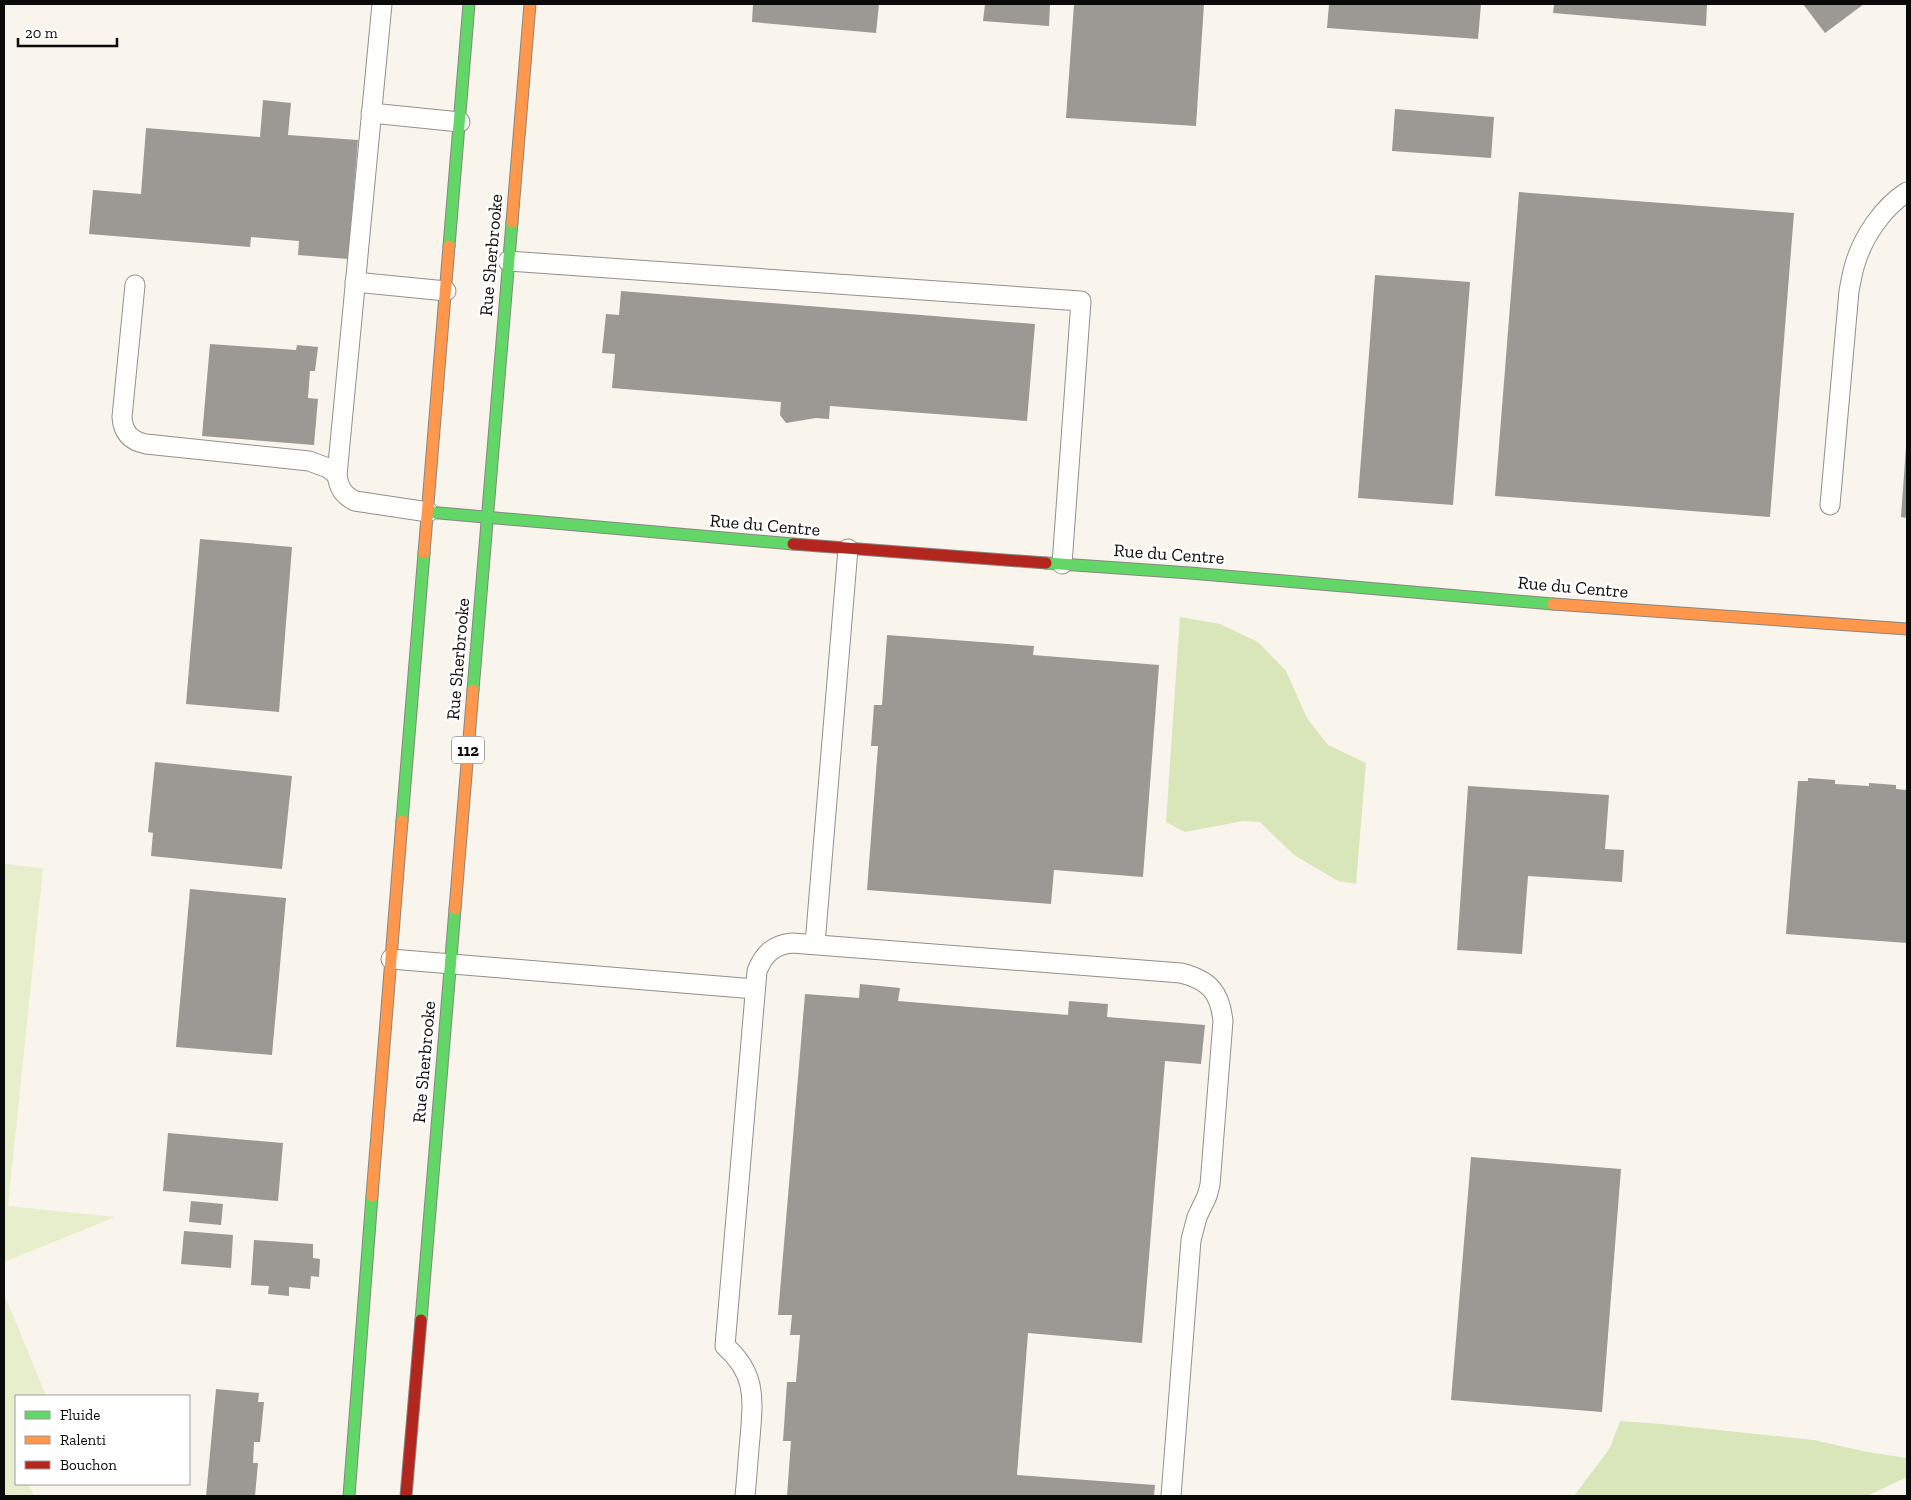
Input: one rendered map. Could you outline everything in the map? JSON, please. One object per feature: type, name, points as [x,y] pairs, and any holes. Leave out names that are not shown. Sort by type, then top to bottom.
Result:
[{"type":"main road","points":[[349,1496],[391,959],[470,4]]},
{"type":"main road","name":"Rue Sherbrooke","points":[[406,1496],[530,4]]},
{"type":"main road","name":"Rue du Centre","points":[[428,512],[848,549],[1402,589],[1580,606],[1907,629]]},
{"type":"lane","points":[[382,4],[336,475],[341,490],[347,497],[355,501],[428,512]]},
{"type":"lane","points":[[371,113],[460,122]]},
{"type":"lane","points":[[1830,505],[1849,291],[1855,264],[1866,238],[1883,214],[1907,192]]},
{"type":"lane","points":[[508,261],[1081,301],[1062,564]]},
{"type":"lane","points":[[355,282],[446,290]]},
{"type":"lane","points":[[135,285],[122,417],[122,425],[131,438],[138,443],[308,461],[319,463],[336,475]]},
{"type":"lane","points":[[815,944],[848,549]]},
{"type":"lane","points":[[745,1496],[753,1403],[752,1393],[746,1372],[725,1346],[757,971],[766,954],[782,944],[815,944],[1180,973],[1195,976],[1207,984],[1216,994],[1222,1007],[1224,1022],[1212,1163],[1207,1196],[1197,1217],[1191,1240],[1171,1496]]},
{"type":"lane","points":[[391,959],[755,989]]},
{"type":"green space","points":[[1180,617],[1220,624],[1258,642],[1286,671],[1307,718],[1328,745],[1366,763],[1356,884],[1338,881],[1294,855],[1260,822],[1243,821],[1185,832],[1166,822]]},
{"type":"green space","points":[[4,864],[43,868],[8,1206],[115,1217],[4,1262]]},
{"type":"green space","points":[[4,1293],[46,1395],[15,1395],[15,1485],[29,1485],[34,1496],[4,1496]]},
{"type":"green space","points":[[1620,1421],[1814,1440],[1867,1452],[1907,1458],[1907,1477],[1867,1496],[1574,1496],[1610,1448]]},
{"type":"building","points":[[753,4],[879,4],[876,33],[752,22]]},
{"type":"building","points":[[985,4],[1050,4],[1049,26],[983,21]]},
{"type":"building","points":[[1074,4],[1204,4],[1196,126],[1066,118]]},
{"type":"building","points":[[1329,4],[1481,4],[1478,39],[1327,28]]},
{"type":"building","points":[[1554,4],[1707,4],[1706,26],[1553,13]]},
{"type":"building","points":[[1803,4],[1864,4],[1825,33]]},
{"type":"building","points":[[263,100],[291,103],[288,135],[358,140],[348,259],[298,255],[299,241],[251,237],[250,247],[89,234],[93,190],[141,194],[146,128],[260,137]]},
{"type":"building","points":[[1395,109],[1494,117],[1491,158],[1392,151]]},
{"type":"building","points":[[1519,192],[1794,213],[1770,517],[1495,496]]},
{"type":"building","points":[[1375,275],[1470,282],[1453,505],[1358,498]]},
{"type":"building","points":[[621,291],[1035,324],[1027,421],[830,406],[829,419],[816,418],[786,423],[780,415],[781,402],[612,388],[615,354],[602,353],[606,314],[619,315]]},
{"type":"building","points":[[210,344],[296,350],[297,345],[318,347],[315,371],[310,371],[308,398],[318,399],[314,445],[202,436]]},
{"type":"building","points":[[1907,447],[1907,518],[1901,517]]},
{"type":"building","points":[[200,539],[292,547],[279,712],[186,704]]},
{"type":"building","points":[[887,635],[1034,646],[1033,655],[1159,665],[1143,877],[1054,870],[1051,904],[867,890],[878,746],[871,746],[874,705],[882,705]]},
{"type":"building","points":[[155,762],[292,776],[282,869],[151,856],[153,833],[148,832]]},
{"type":"building","points":[[1808,778],[1835,780],[1835,784],[1869,786],[1869,783],[1896,785],[1896,789],[1907,790],[1907,943],[1786,934],[1798,781],[1808,781]]},
{"type":"building","points":[[1468,786],[1609,795],[1605,849],[1624,850],[1622,882],[1528,876],[1522,954],[1457,950]]},
{"type":"building","points":[[190,889],[286,898],[272,1055],[176,1047]]},
{"type":"building","points":[[860,984],[900,988],[898,1001],[1068,1015],[1069,1001],[1108,1004],[1107,1017],[1205,1025],[1201,1064],[1165,1061],[1142,1343],[1028,1333],[1017,1475],[1155,1485],[1154,1496],[787,1496],[791,1441],[783,1441],[787,1382],[796,1382],[800,1335],[790,1335],[792,1315],[778,1315],[805,994],[859,998]]},
{"type":"building","points":[[168,1133],[283,1143],[278,1201],[163,1191]]},
{"type":"building","points":[[1471,1157],[1621,1169],[1602,1412],[1451,1400]]},
{"type":"building","points":[[191,1201],[223,1204],[221,1225],[189,1222]]},
{"type":"building","points":[[184,1231],[233,1235],[231,1268],[181,1264]]},
{"type":"building","points":[[254,1240],[313,1244],[313,1258],[320,1259],[319,1277],[311,1276],[310,1289],[289,1287],[289,1296],[268,1294],[269,1286],[251,1285]]},
{"type":"building","points":[[216,1389],[259,1393],[258,1402],[264,1402],[260,1442],[254,1442],[253,1463],[258,1463],[255,1496],[206,1496]]},
{"type":"traffic: fast","points":[[449,246],[469,4]]},
{"type":"traffic: fast","points":[[473,690],[512,222]]},
{"type":"traffic: fast","points":[[428,512],[793,544]]},
{"type":"traffic: fast","points":[[402,821],[424,553]]},
{"type":"traffic: fast","points":[[1046,563],[1190,573],[1553,604]]},
{"type":"traffic: fast","points":[[421,1320],[455,909]]},
{"type":"traffic: fast","points":[[349,1496],[372,1196]]},
{"type":"traffic: slow","points":[[512,222],[530,4]]},
{"type":"traffic: slow","points":[[424,553],[449,246]]},
{"type":"traffic: slow","points":[[1553,604],[1907,629]]},
{"type":"traffic: slow","points":[[455,909],[473,690]]},
{"type":"traffic: slow","points":[[372,1196],[402,821]]},
{"type":"traffic: jam","points":[[793,544],[1046,563]]},
{"type":"traffic: jam","points":[[406,1496],[421,1320]]}]
